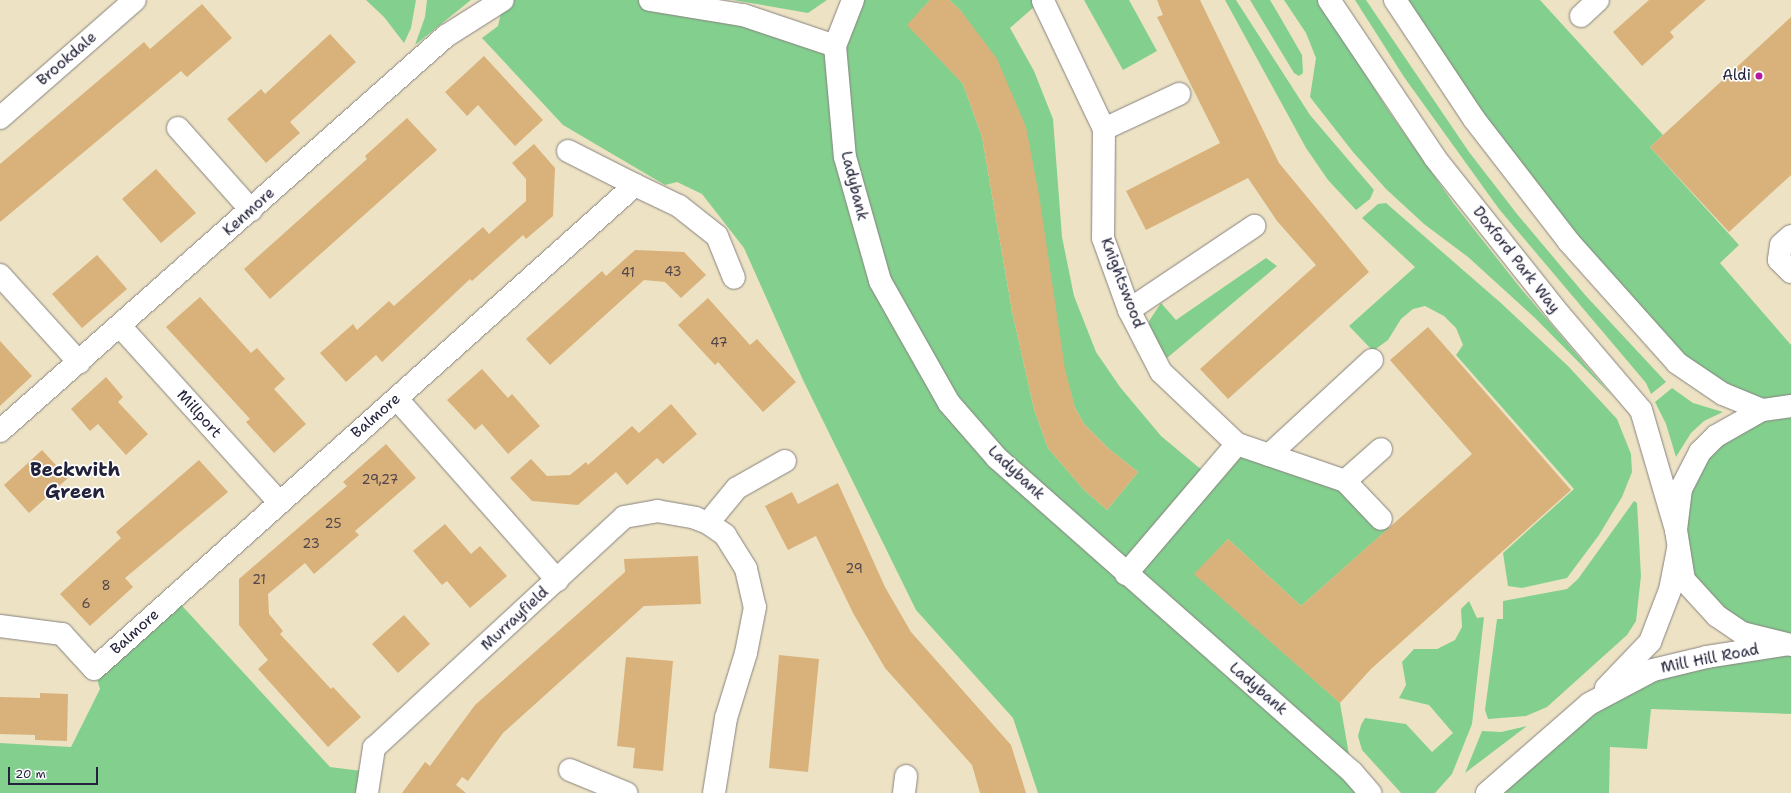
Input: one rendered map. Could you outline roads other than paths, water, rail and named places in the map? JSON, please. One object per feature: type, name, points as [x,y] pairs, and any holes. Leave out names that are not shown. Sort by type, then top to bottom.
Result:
[{"type":"street","name":"Brookdale","points":[[0,118],[134,0]]},
{"type":"street","name":"Kenmore","points":[[0,431],[446,36],[503,0]]},
{"type":"street","points":[[650,0],[743,15],[835,46]]},
{"type":"street","name":"Ladybank","points":[[853,0],[835,46],[845,157],[880,281],[949,403],[997,458],[1126,574],[1352,772],[1370,793]]},
{"type":"street","name":"Doxford Park Way","points":[[1329,0],[1435,158],[1559,314],[1641,410],[1677,538],[1684,580],[1717,616],[1742,633],[1787,645]]},
{"type":"street","points":[[1395,0],[1474,119],[1569,242],[1671,357],[1723,394],[1762,410]]},
{"type":"street","points":[[1580,16],[1598,0]]},
{"type":"street","name":"Knightswood","points":[[1043,1],[1104,129],[1103,238],[1129,310],[1161,372],[1237,444]]},
{"type":"street","points":[[1104,129],[1179,94]]},
{"type":"street","points":[[178,128],[251,210]]},
{"type":"street","points":[[568,151],[679,206],[717,236],[734,278]]},
{"type":"street","name":"Balmore","points":[[0,626],[62,634],[94,669],[278,502],[397,399],[635,185]]},
{"type":"street","points":[[1129,310],[1254,226]]},
{"type":"street","points":[[1791,236],[1781,244],[1779,260],[1791,272]]},
{"type":"street","points":[[0,275],[79,362]]},
{"type":"street","name":"Millport","points":[[120,326],[278,502]]},
{"type":"street","points":[[1269,455],[1372,360]]},
{"type":"street","points":[[397,399],[557,580]]},
{"type":"street","name":"Doxford Park Way","points":[[1677,538],[1681,489],[1700,452],[1716,436],[1762,410],[1791,406]]},
{"type":"street","points":[[1126,574],[1237,444],[1345,481],[1381,520]]},
{"type":"street","points":[[1345,481],[1381,449]]},
{"type":"street","points":[[708,523],[737,488],[785,461]]},
{"type":"street","name":"Murrayfield","points":[[367,793],[374,748],[624,517],[657,510],[708,523],[725,535],[746,569],[755,607],[746,653],[726,718],[714,793]]},
{"type":"street","name":"Mill Hill Road","points":[[1487,793],[1596,699],[1650,642],[1670,590],[1677,538]]},
{"type":"street","name":"Mill Hill Road","points":[[1596,699],[1653,670],[1707,657],[1787,645]]},
{"type":"street","points":[[570,770],[626,793]]},
{"type":"place","name":"Aldi","points":[[1759,76]]},
{"type":"district","name":"Beckwith Green","points":[[75,481]]}]
